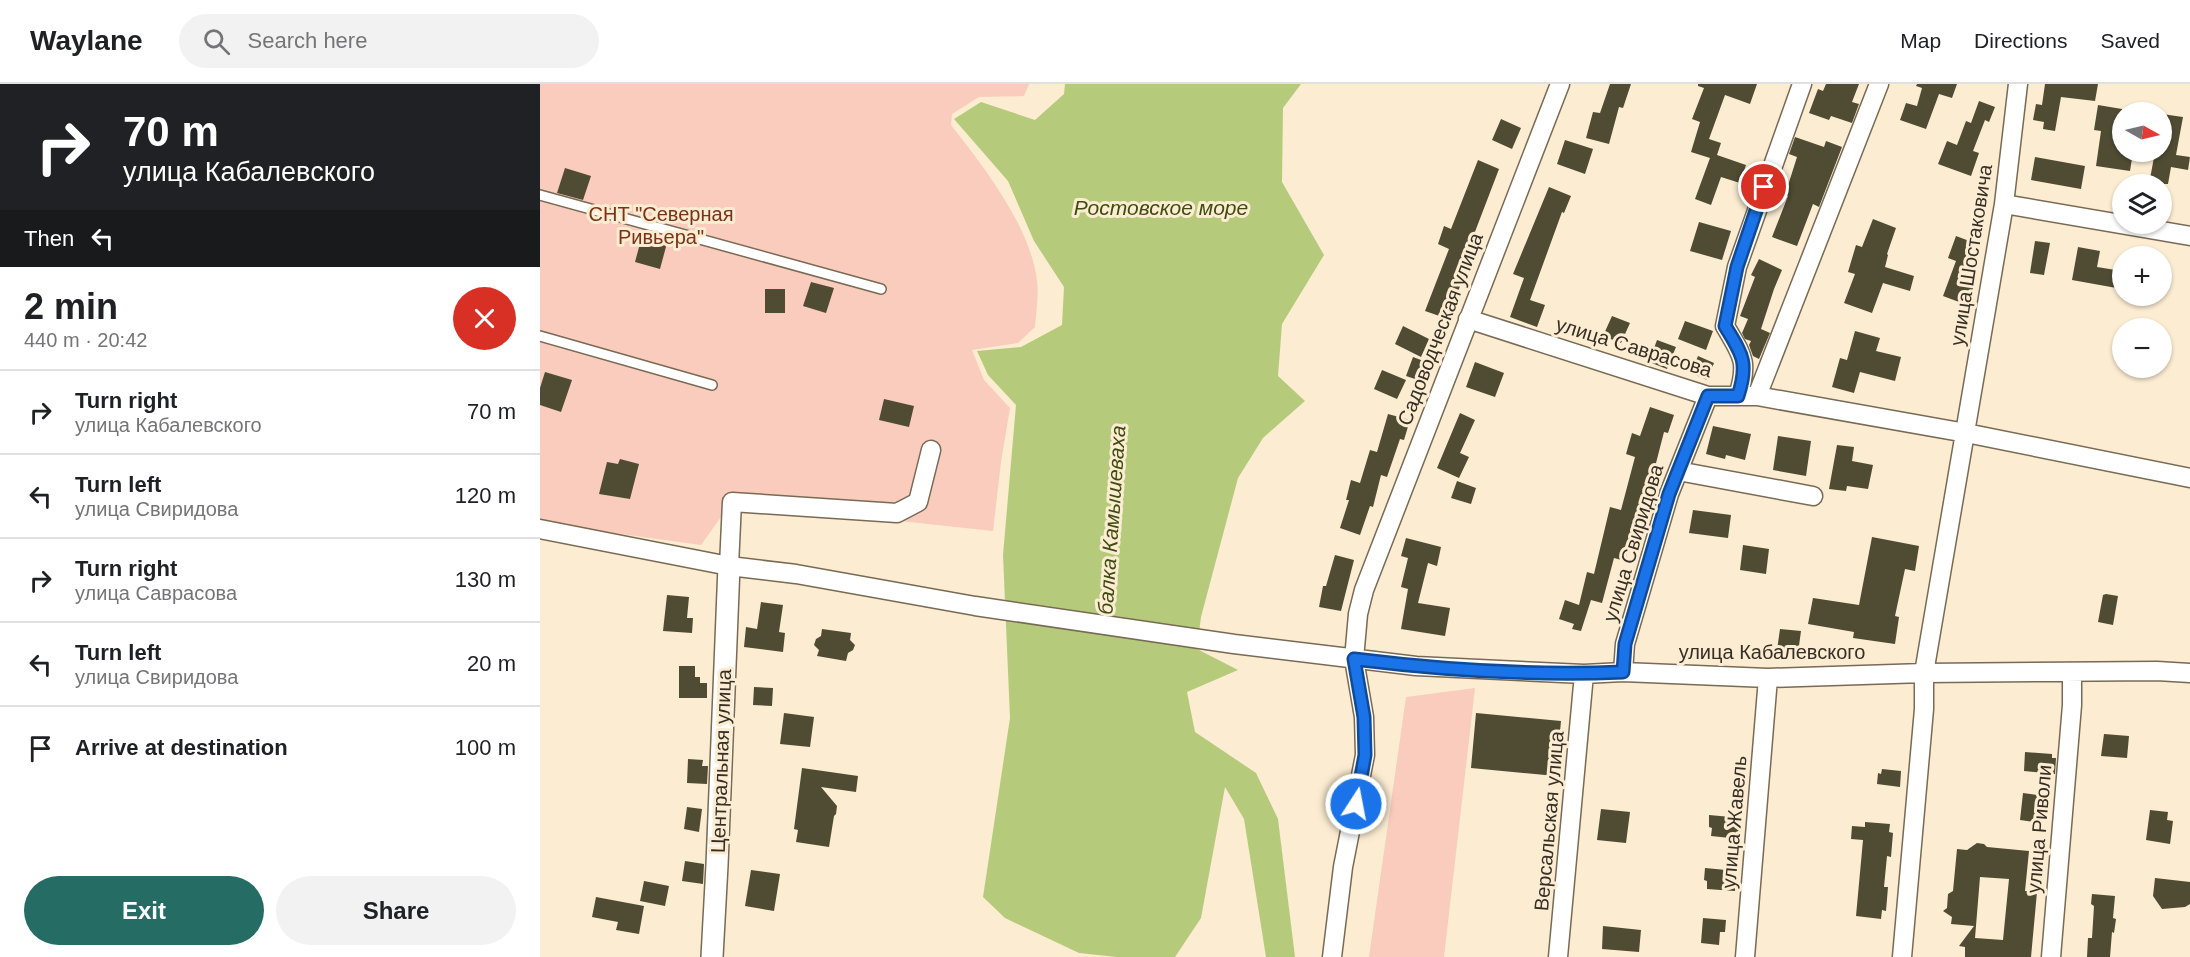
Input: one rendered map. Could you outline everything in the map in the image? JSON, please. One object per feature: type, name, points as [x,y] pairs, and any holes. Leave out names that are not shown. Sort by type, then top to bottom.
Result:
[{"type":"street","name":"Садоводческая улица","points":[[1332,957],[1344,867],[1365,755],[1364,717],[1354,659],[1358,614],[1364,590],[1560,84]]},
{"type":"street","points":[[1748,396],[1743,382],[1743,357],[1725,326],[1737,267],[1802,84]]},
{"type":"street","points":[[1748,396],[1878,84]]},
{"type":"street","name":"улица Шостаковича","points":[[1902,957],[1924,709],[1924,673],[2004,204],[2018,84]]},
{"type":"street","points":[[2004,204],[2190,236]]},
{"type":"street","name":"улица Саврасова","points":[[1468,319],[1708,396],[1748,396],[1966,433],[2190,478]]},
{"type":"street","name":"улица Свиридова","points":[[1623,672],[1625,644],[1669,494],[1708,396]]},
{"type":"street","points":[[729,566],[732,502],[897,513],[918,502],[930,450]]},
{"type":"street","points":[[1678,471],[1813,496]]},
{"type":"street","name":"улица Кабалевского","points":[[540,528],[729,566],[796,574],[975,606],[1354,659],[1584,682],[1623,672],[1768,685],[1924,673],[2157,671],[2190,673]]},
{"type":"street","name":"Центральная улица","points":[[712,957],[729,566]]},
{"type":"street","name":"улица Риволи","points":[[2051,957],[2072,705],[2072,672]]},
{"type":"street","name":"Версальская улица","points":[[1558,957],[1584,682]]},
{"type":"street","name":"улица Жавель","points":[[1745,957],[1768,685]]},
{"type":"lane","points":[[540,195],[881,289]]},
{"type":"lane","points":[[540,336],[712,385]]},
{"type":"green space","name":"СНТ \"Северная Ривьера\"","points":[[540,84],[1029,84],[1024,96],[979,97],[952,114],[951,125],[991,178],[1016,219],[1033,260],[1037,281],[1035,327],[1018,343],[972,350],[984,380],[1010,408],[993,531],[731,503],[701,545],[540,523]]},
{"type":"green space","points":[[1475,688],[1444,957],[1369,957],[1406,697]]},
{"type":"water","name":"Ростовское море","points":[[1065,84],[1301,84],[1283,108],[1282,182],[1324,255],[1282,324],[1278,376],[1305,401],[1263,438],[1238,478],[1201,617],[1197,649],[1238,670],[1187,692],[1195,732],[1256,773],[1278,819],[1295,957],[1266,957],[1244,819],[1225,787],[1201,918],[1175,957],[1117,957],[1079,953],[1005,918],[983,897],[1010,718],[1003,555],[1016,405],[988,375],[977,351],[1021,347],[1062,325],[1064,287],[1034,241],[1008,181],[954,119],[981,102],[1035,120],[1064,94]]},
{"type":"building","points":[[1610,84],[1631,84],[1623,108],[1619,107],[1609,144],[1586,138],[1593,112],[1600,113]]},
{"type":"building","points":[[1698,84],[1757,84],[1750,104],[1725,95],[1709,139],[1721,143],[1717,155],[1746,165],[1740,183],[1721,177],[1711,205],[1695,199],[1710,158],[1691,152],[1700,122],[1692,119],[1704,88]]},
{"type":"building","points":[[1826,84],[1859,84],[1852,102],[1859,104],[1852,123],[1831,116],[1829,120],[1809,113],[1818,89],[1823,91]]},
{"type":"building","points":[[1917,84],[1957,84],[1952,98],[1939,94],[1926,129],[1900,120],[1906,103],[1917,106],[1922,88],[1916,86]]},
{"type":"building","points":[[2045,84],[2098,84],[2095,101],[2061,97],[2055,131],[2043,129],[2044,122],[2033,120],[2036,104],[2042,105]]},
{"type":"building","points":[[1979,101],[1995,107],[1989,122],[1985,120],[1973,151],[1979,153],[1971,176],[1938,164],[1947,141],[1957,145],[1966,121],[1971,123]]},
{"type":"building","points":[[2098,105],[2112,107],[2112,162],[2131,162],[2130,171],[2096,166],[2101,131],[2094,130]]},
{"type":"building","points":[[2172,115],[2183,117],[2176,155],[2190,157],[2188,170],[2171,167],[2170,174],[2151,174],[2153,162],[2172,162]]},
{"type":"building","points":[[1501,119],[1521,128],[1512,149],[1492,140]]},
{"type":"building","points":[[1795,137],[1824,147],[1826,141],[1842,147],[1819,207],[1813,204],[1797,246],[1772,237],[1788,196],[1785,195],[1797,157],[1789,154]]},
{"type":"building","points":[[1565,140],[1593,149],[1585,174],[1557,164]]},
{"type":"building","points":[[2035,157],[2085,166],[2081,189],[2031,180]]},
{"type":"building","points":[[1478,160],[1499,169],[1473,237],[1477,239],[1455,300],[1457,301],[1451,320],[1425,311],[1449,249],[1438,244],[1444,226],[1451,229]]},
{"type":"building","points":[[565,168],[591,176],[583,200],[557,193]]},
{"type":"building","points":[[1549,187],[1571,196],[1564,213],[1562,212],[1530,300],[1545,305],[1537,327],[1510,317],[1524,278],[1513,274]]},
{"type":"building","points":[[1873,219],[1896,228],[1885,267],[1914,276],[1910,291],[1883,283],[1872,313],[1844,303],[1855,274],[1848,272],[1856,245],[1862,247]]},
{"type":"building","points":[[1699,222],[1731,231],[1722,260],[1690,251]]},
{"type":"building","points":[[642,236],[667,243],[660,269],[635,262]]},
{"type":"building","points":[[1956,236],[1980,245],[1967,280],[1975,283],[1967,305],[1943,296],[1956,261],[1948,258]]},
{"type":"building","points":[[2035,241],[2050,243],[2044,275],[2030,273]]},
{"type":"building","points":[[2078,247],[2100,251],[2097,267],[2112,269],[2112,287],[2072,280]]},
{"type":"building","points":[[1759,259],[1782,270],[1761,329],[1770,333],[1759,359],[1753,356],[1749,345],[1751,341],[1745,339],[1742,333],[1748,319],[1740,316],[1755,277],[1751,275]]},
{"type":"building","points":[[811,282],[834,288],[826,313],[803,306]]},
{"type":"building","points":[[765,289],[785,289],[785,313],[765,313]]},
{"type":"building","points":[[1612,316],[1630,323],[1621,343],[1603,336]]},
{"type":"building","points":[[1685,321],[1713,331],[1706,350],[1678,339]]},
{"type":"building","points":[[1403,326],[1429,339],[1421,357],[1395,344]]},
{"type":"building","points":[[1855,331],[1880,338],[1876,351],[1901,357],[1895,381],[1860,372],[1854,393],[1832,387],[1840,358],[1847,360]]},
{"type":"building","points":[[1657,340],[1676,347],[1667,369],[1649,362]]},
{"type":"building","points":[[1698,356],[1714,363],[1707,380],[1691,373]]},
{"type":"building","points":[[1413,357],[1434,365],[1427,383],[1406,376]]},
{"type":"building","points":[[1475,362],[1504,373],[1495,397],[1466,387]]},
{"type":"building","points":[[1382,370],[1406,380],[1397,399],[1374,389]]},
{"type":"building","points":[[545,372],[572,380],[561,412],[540,405],[540,388]]},
{"type":"building","points":[[884,399],[914,406],[909,427],[879,420]]},
{"type":"building","points":[[1650,407],[1674,415],[1668,433],[1664,432],[1647,498],[1642,496],[1625,561],[1614,558],[1602,603],[1591,600],[1581,631],[1572,629],[1574,624],[1559,619],[1565,600],[1579,605],[1587,572],[1594,574],[1610,507],[1621,510],[1635,457],[1626,454],[1632,433],[1640,436]]},
{"type":"building","points":[[1460,413],[1475,420],[1460,453],[1469,457],[1459,478],[1437,468]]},
{"type":"building","points":[[1388,414],[1410,420],[1404,440],[1400,439],[1387,477],[1381,475],[1373,507],[1370,506],[1360,535],[1340,528],[1349,500],[1346,500],[1351,480],[1360,483],[1370,450],[1377,452]]},
{"type":"building","points":[[1713,426],[1751,434],[1745,460],[1726,455],[1725,459],[1706,454]]},
{"type":"building","points":[[1778,436],[1811,441],[1806,476],[1773,470]]},
{"type":"building","points":[[1837,445],[1854,447],[1852,461],[1873,465],[1868,489],[1847,486],[1846,491],[1829,489]]},
{"type":"building","points":[[620,459],[639,464],[630,499],[599,494],[607,462],[618,464]]},
{"type":"building","points":[[1457,481],[1476,488],[1471,504],[1451,498]]},
{"type":"building","points":[[1693,510],[1731,515],[1728,538],[1689,533]]},
{"type":"building","points":[[1872,537],[1919,546],[1915,571],[1905,569],[1895,616],[1899,617],[1895,644],[1853,638],[1854,632],[1808,624],[1813,598],[1859,605]]},
{"type":"building","points":[[1406,538],[1441,547],[1437,566],[1428,563],[1418,603],[1450,608],[1445,636],[1401,629],[1408,589],[1401,587],[1408,558],[1401,556]]},
{"type":"building","points":[[1743,545],[1769,549],[1766,574],[1740,570]]},
{"type":"building","points":[[1335,555],[1354,560],[1341,611],[1319,607],[1323,586],[1326,586]]},
{"type":"building","points":[[667,595],[689,597],[687,618],[693,618],[692,633],[663,631]]},
{"type":"building","points":[[2103,595],[2118,596],[2113,625],[2098,622]]},
{"type":"building","points":[[761,602],[783,605],[779,632],[785,633],[783,652],[744,647],[746,627],[757,629]]},
{"type":"building","points":[[822,629],[851,633],[850,640],[855,645],[848,653],[846,661],[817,656],[819,650],[814,645],[816,639],[821,636]]},
{"type":"building","points":[[1780,629],[1801,631],[1798,653],[1777,650]]},
{"type":"building","points":[[679,666],[695,666],[695,677],[700,677],[700,683],[707,683],[707,698],[679,698]]},
{"type":"building","points":[[754,687],[773,688],[772,706],[753,705]]},
{"type":"building","points":[[784,713],[814,717],[810,747],[780,744]]},
{"type":"building","points":[[1476,713],[1561,721],[1556,776],[1471,768]]},
{"type":"building","points":[[2104,734],[2129,736],[2127,758],[2101,756]]},
{"type":"building","points":[[2025,752],[2052,754],[2052,758],[2056,758],[2055,774],[2024,771]]},
{"type":"building","points":[[688,759],[703,760],[702,766],[708,766],[707,784],[687,783]]},
{"type":"building","points":[[802,768],[858,776],[856,792],[821,787],[837,806],[829,847],[796,842],[798,830],[794,829]]},
{"type":"building","points":[[1882,769],[1901,771],[1900,787],[1877,784],[1878,773],[1881,774]]},
{"type":"building","points":[[2023,793],[2045,796],[2042,823],[2020,820]]},
{"type":"building","points":[[687,807],[702,809],[699,832],[684,829]]},
{"type":"building","points":[[1601,809],[1630,812],[1626,843],[1597,840]]},
{"type":"building","points":[[2150,810],[2168,812],[2167,820],[2173,821],[2170,844],[2146,840]]},
{"type":"building","points":[[1709,815],[1742,818],[1740,839],[1711,836]]},
{"type":"building","points":[[1865,822],[1890,824],[1889,832],[1893,833],[1891,857],[1887,856],[1884,887],[1888,887],[1886,911],[1882,910],[1881,919],[1856,916],[1863,840],[1851,839],[1852,826],[1865,827]]},
{"type":"building","points":[[1977,843],[1987,847],[2029,851],[2025,891],[2037,892],[2031,957],[1965,957],[1965,947],[1959,946],[1974,926],[1951,924],[1952,917],[1943,911],[1947,908],[1948,894],[1953,891],[1957,849],[1967,850]],"holes":[[[1980,877],[2009,879],[2003,940],[1975,938]]]},
{"type":"building","points":[[685,861],[704,864],[703,884],[682,881]]},
{"type":"building","points":[[1705,868],[1737,871],[1735,891],[1707,889],[1707,881],[1704,880]]},
{"type":"building","points":[[751,870],[780,874],[774,911],[745,906]]},
{"type":"building","points":[[2155,878],[2190,882],[2190,904],[2185,907],[2162,909],[2153,896]]},
{"type":"building","points":[[644,881],[669,886],[665,906],[640,901]]},
{"type":"building","points":[[2092,894],[2115,896],[2113,918],[2116,919],[2114,933],[2112,932],[2110,957],[2087,957],[2088,938],[2092,938],[2094,906],[2091,904]]},
{"type":"building","points":[[596,897],[644,906],[639,934],[616,930],[618,922],[592,917]]},
{"type":"building","points":[[1703,918],[1726,920],[1725,932],[1720,932],[1719,945],[1701,943]]},
{"type":"building","points":[[1603,926],[1641,930],[1639,952],[1602,949]]},
{"type":"route","points":[[1356,804],[1365,755],[1364,717],[1354,659],[1470,670],[1584,674],[1623,672],[1625,644],[1669,494],[1708,396],[1738,396],[1743,382],[1743,357],[1725,326],[1737,267],[1764,187]]},
{"type":"water label","name":"балка Камышеваха","points":[[1112,520]]}]
